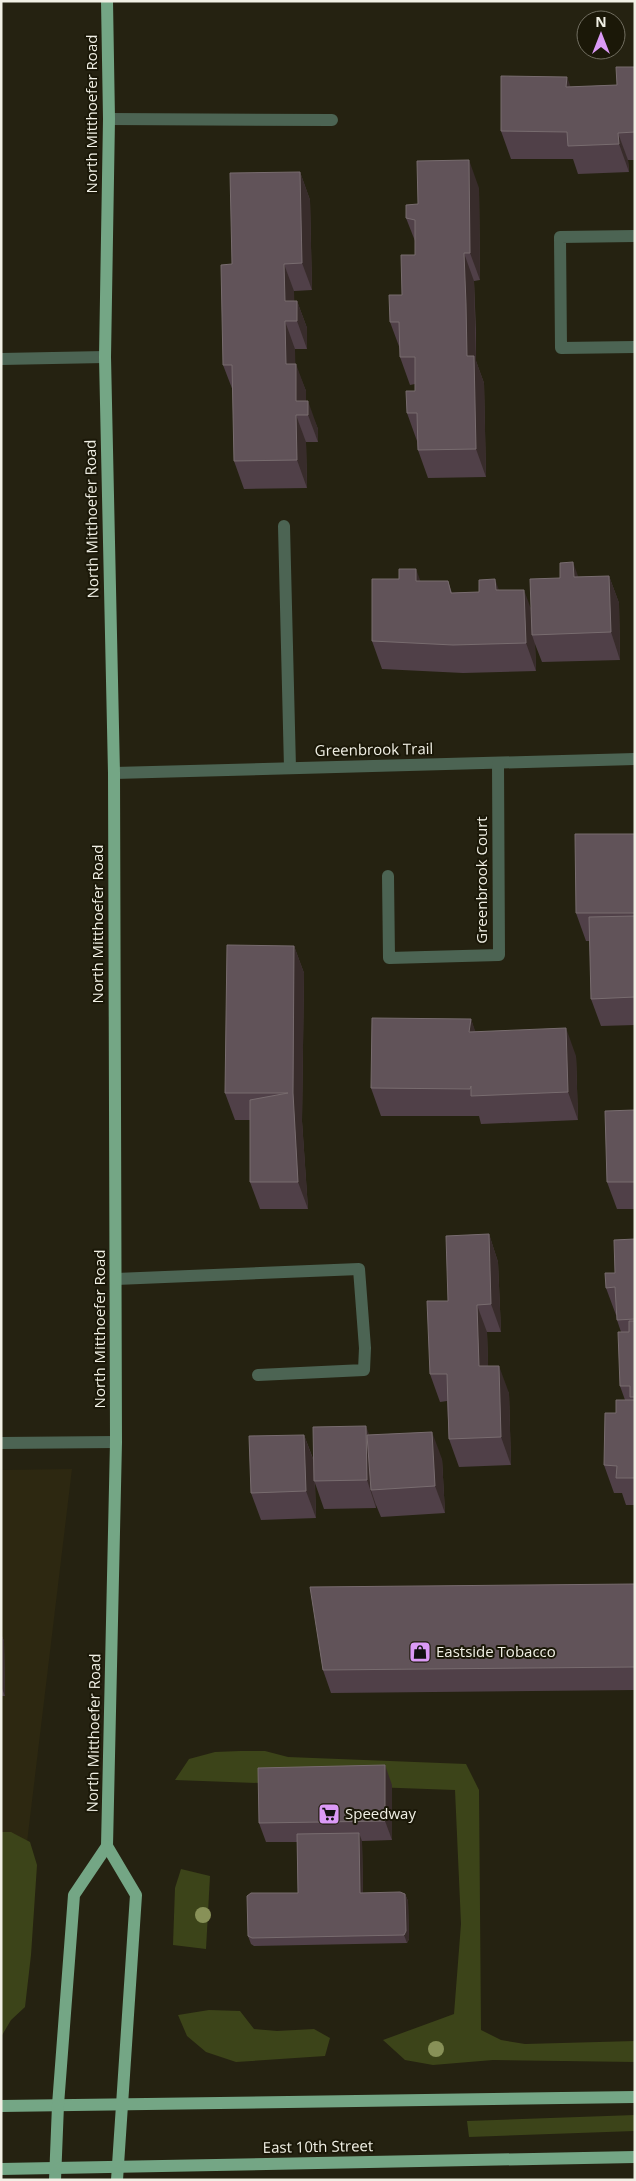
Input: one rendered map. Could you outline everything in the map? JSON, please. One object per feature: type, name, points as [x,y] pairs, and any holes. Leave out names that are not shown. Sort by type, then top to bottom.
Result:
[{"type":"main road","name":"North Mitthoefer Road","points":[[107,1846],[116,1442],[114,773],[105,357],[109,119],[108,1]]},
{"type":"main road","points":[[55,2174],[58,2106],[74,1895],[107,1846],[136,1895],[117,2180]]},
{"type":"main road","points":[[1,2106],[635,2096]]},
{"type":"main road","name":"East 10th Street","points":[[1,2169],[55,2174],[118,2167],[635,2157]]},
{"type":"street","points":[[109,119],[332,120]]},
{"type":"street","points":[[635,236],[560,236],[561,348],[635,347]]},
{"type":"street","points":[[1,359],[105,357]]},
{"type":"street","points":[[284,526],[290,768]]},
{"type":"street","name":"Greenbrook Trail","points":[[114,773],[635,760]]},
{"type":"street","name":"Greenbrook Court","points":[[388,876],[390,958],[499,955],[498,764]]},
{"type":"street","points":[[116,1279],[359,1269],[365,1348],[364,1370],[258,1375]]},
{"type":"street","points":[[1,1443],[116,1442]]},
{"type":"shaded area","points":[[72,1469],[16,1934],[1,1953],[1,1470]]},
{"type":"green space","points":[[265,1751],[288,1757],[466,1764],[479,1790],[481,2030],[501,2040],[525,2044],[635,2041],[635,2062],[493,2060],[433,2065],[405,2060],[383,2040],[454,2014],[461,1924],[455,1790],[175,1780],[189,1759],[215,1752]]},
{"type":"green space","points":[[1,1832],[11,1832],[30,1842],[37,1865],[31,1955],[25,2007],[11,2020],[1,2037]]},
{"type":"green space","points":[[181,1869],[210,1876],[206,1949],[173,1945],[175,1888]]},
{"type":"green space","points":[[209,2010],[240,2011],[254,2029],[277,2031],[314,2029],[330,2038],[325,2056],[236,2062],[206,2052],[187,2036],[178,2015]]},
{"type":"green space","points":[[635,2115],[635,2131],[469,2137],[467,2121]]},
{"type":"building","points":[[616,67],[635,67],[635,132],[618,133],[619,144],[568,146],[567,132],[501,131],[501,76],[567,77],[566,87],[617,85]]},
{"type":"building","points":[[469,160],[470,253],[464,253],[467,356],[474,356],[476,449],[418,450],[417,413],[407,413],[406,391],[415,391],[415,357],[400,357],[399,322],[390,322],[389,295],[402,295],[401,255],[415,255],[415,220],[406,218],[406,205],[418,204],[417,161]]},
{"type":"building","points":[[300,172],[302,263],[284,264],[285,301],[297,301],[297,321],[285,321],[286,364],[296,364],[296,401],[308,401],[308,415],[296,415],[297,460],[234,461],[232,365],[223,365],[221,265],[232,264],[230,173]]},
{"type":"building","points":[[573,562],[574,577],[609,576],[611,632],[532,635],[530,579],[560,578],[560,563]]},
{"type":"building","points":[[399,569],[416,569],[416,581],[448,581],[451,593],[479,592],[479,580],[495,579],[496,590],[524,590],[526,643],[453,645],[372,641],[372,579],[399,579]]},
{"type":"building","points":[[575,834],[635,834],[635,913],[576,913]]},
{"type":"building","points":[[635,916],[635,997],[591,999],[589,917]]},
{"type":"building","points":[[227,945],[294,946],[293,1093],[298,1182],[250,1182],[250,1100],[288,1093],[225,1093]]},
{"type":"building","points":[[372,1018],[471,1019],[469,1032],[566,1028],[568,1092],[471,1096],[471,1086],[470,1089],[371,1088]]},
{"type":"building","points":[[635,1110],[635,1182],[607,1182],[605,1111]]},
{"type":"building","points":[[489,1234],[491,1304],[477,1305],[479,1366],[499,1366],[501,1437],[449,1439],[447,1374],[430,1374],[427,1301],[448,1301],[446,1236]]},
{"type":"building","points":[[635,1239],[635,1319],[617,1320],[615,1287],[606,1288],[605,1273],[615,1273],[614,1240]]},
{"type":"building","points":[[629,1321],[635,1321],[635,1397],[630,1397],[630,1386],[620,1386],[618,1332],[629,1332]]},
{"type":"building","points":[[616,1400],[635,1400],[635,1478],[616,1478],[617,1466],[604,1465],[605,1413],[616,1413]]},
{"type":"building","points":[[366,1426],[367,1480],[314,1481],[313,1427]]},
{"type":"building","points":[[432,1432],[435,1486],[371,1490],[367,1435]]},
{"type":"building","points":[[304,1435],[306,1491],[251,1493],[249,1436]]},
{"type":"building","points":[[635,1584],[635,1667],[323,1670],[310,1587]]},
{"type":"building","name":"Speedway","points":[[385,1765],[385,1821],[259,1823],[258,1768]]},
{"type":"building","name":"Speedway","points":[[359,1833],[360,1893],[400,1892],[405,1894],[406,1931],[404,1935],[252,1938],[248,1936],[247,1896],[251,1893],[298,1893],[297,1834]]},
{"type":"place","name":"Eastside Tobacco","points":[[420,1652]]},
{"type":"place","name":"Speedway","points":[[329,1814]]}]
